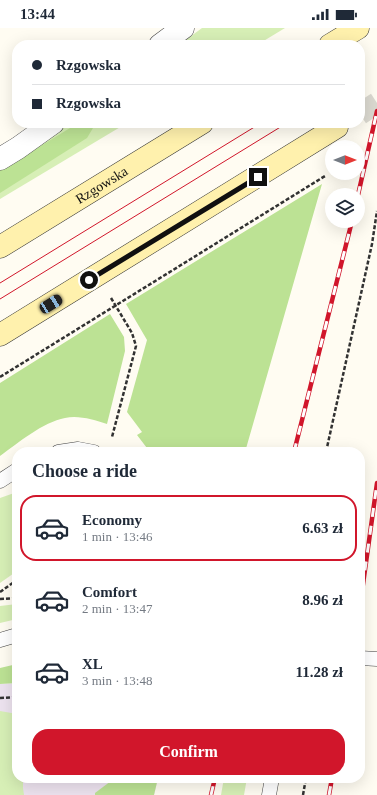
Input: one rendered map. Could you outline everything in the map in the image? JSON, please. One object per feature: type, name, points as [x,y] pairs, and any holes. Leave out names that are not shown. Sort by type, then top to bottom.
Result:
[{"type":"main road","points":[[338,40],[358,28]]},
{"type":"main road","name":"Rzgowska","points":[[0,247],[194,128]]},
{"type":"main road","points":[[0,335],[338,128]]},
{"type":"street","points":[[167,40],[183,28]]},
{"type":"street","points":[[0,159],[46,128]]},
{"type":"lane","points":[[0,481],[12,473]]},
{"type":"lane","points":[[0,640],[12,636]]},
{"type":"lane","points":[[365,658],[377,659]]},
{"type":"lane","points":[[269,795],[271,783]]},
{"type":"path","points":[[0,377],[325,176]]},
{"type":"path","points":[[327,447],[372,244],[377,211]]},
{"type":"path","points":[[110,297],[132,333],[136,346],[112,431]]},
{"type":"path","points":[[0,592],[12,584]]},
{"type":"path","points":[[0,599],[12,598]]},
{"type":"path","points":[[0,698],[12,697]]},
{"type":"path","points":[[303,795],[305,783]]},
{"type":"shaded area","points":[[12,683],[12,783],[157,783],[154,795],[0,795],[0,684]]},
{"type":"green space","points":[[202,28],[285,28],[265,40],[186,40]]},
{"type":"green space","points":[[57,128],[119,128],[0,199],[0,166]]},
{"type":"green space","points":[[70,128],[93,128],[87,138],[0,193],[0,171]]},
{"type":"green space","points":[[322,184],[246,447],[146,447],[137,435],[142,432],[127,412],[147,340],[126,304]]},
{"type":"green space","points":[[110,314],[124,337],[125,351],[107,424],[86,418],[76,417],[57,420],[40,428],[0,456],[0,383]]},
{"type":"green space","points":[[12,494],[12,575],[0,583],[0,498]]},
{"type":"green space","points":[[12,605],[12,620],[0,623],[0,606]]},
{"type":"green space","points":[[12,665],[12,683],[0,684],[0,668]]},
{"type":"green space","points":[[0,711],[12,713],[12,783],[23,783],[24,795],[0,795]]},
{"type":"green space","points":[[108,783],[157,783],[154,795],[95,795],[95,793]]},
{"type":"green space","points":[[223,783],[246,783],[244,795],[221,795]]},
{"type":"tunnel","points":[[365,111],[377,103]]},
{"type":"tram line","points":[[0,283],[253,128]]},
{"type":"tram line","points":[[0,299],[279,128]]},
{"type":"railway","points":[[360,188],[377,111]]},
{"type":"railway","points":[[295,447],[350,228]]},
{"type":"railway","points":[[365,570],[377,483]]},
{"type":"railway","points":[[211,795],[214,783]]},
{"type":"railway","points":[[329,795],[331,783]]},
{"type":"route","points":[[89,280],[258,177]]}]
